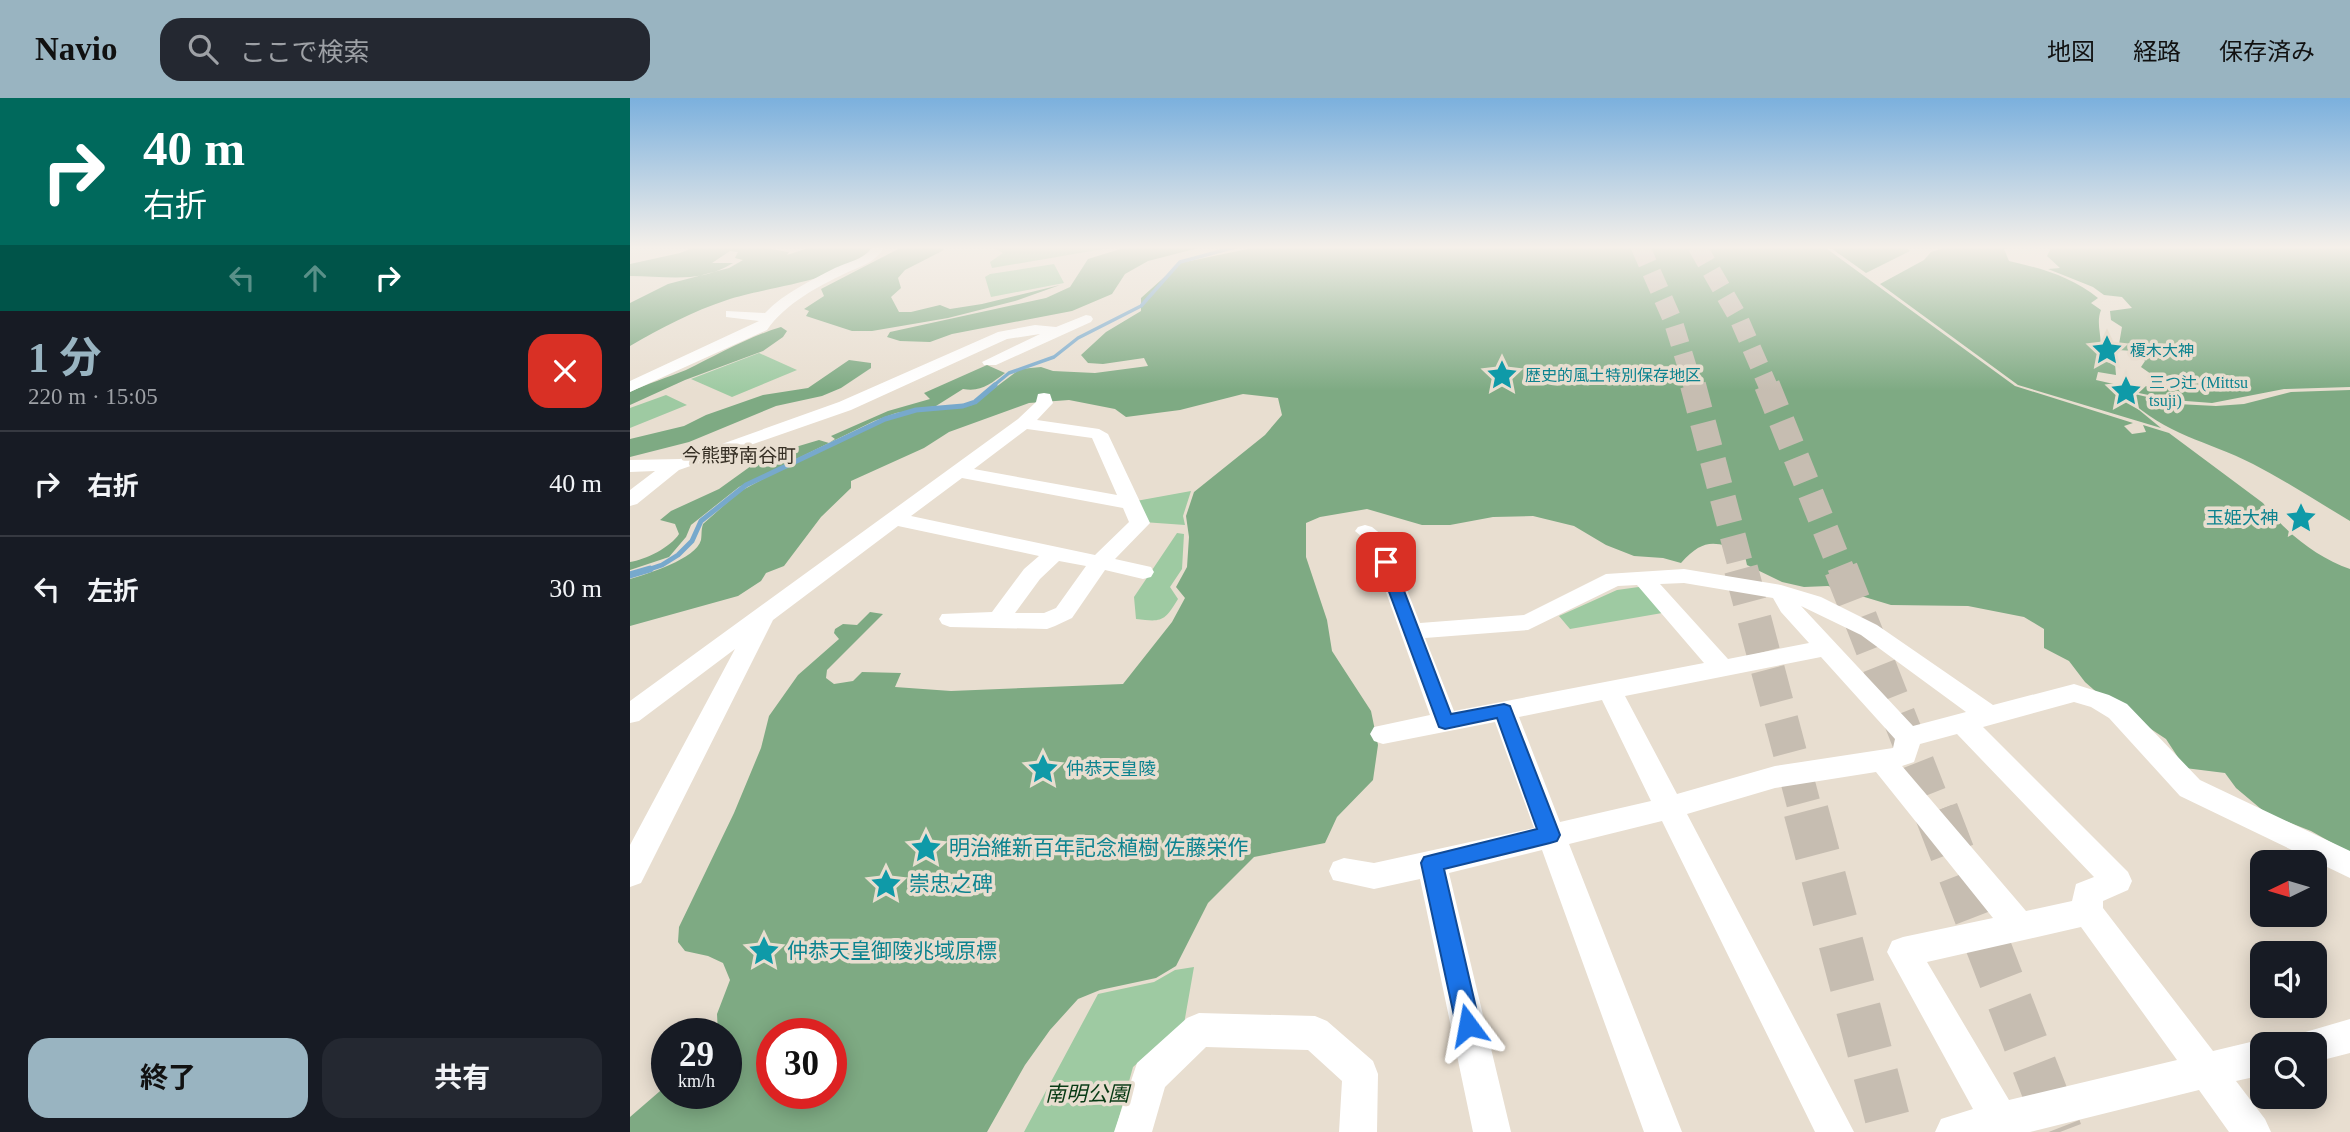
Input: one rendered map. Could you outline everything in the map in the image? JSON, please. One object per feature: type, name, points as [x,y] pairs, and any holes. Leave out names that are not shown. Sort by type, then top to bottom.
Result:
[{"type":"street","points":[[630,387],[762,327],[767,318],[795,294]]},
{"type":"street","points":[[731,314],[767,318]]},
{"type":"street","points":[[990,362],[1086,319]]},
{"type":"street","points":[[630,466],[672,466],[845,406],[998,336],[1035,329],[1059,332]]},
{"type":"street","points":[[630,714],[1024,423],[1045,402],[1044,398]]},
{"type":"street","points":[[950,619],[1047,621],[1064,613],[1100,562],[1140,523],[1099,434],[1024,423]]},
{"type":"street","points":[[630,500],[672,466]]},
{"type":"street","points":[[958,472],[1130,503]]},
{"type":"street","points":[[894,519],[1143,572]]},
{"type":"street","points":[[1366,530],[1377,539],[1445,722]]},
{"type":"street","points":[[998,620],[1032,574],[1055,553]]},
{"type":"street","points":[[1411,631],[1528,622],[1614,579],[1684,576],[1781,592],[1813,602],[1869,630],[1974,718],[2117,881],[2087,894],[2088,912],[2252,1132]]},
{"type":"street","points":[[1642,577],[1722,668]]},
{"type":"street","points":[[1781,592],[1788,607],[1908,737]]},
{"type":"street","points":[[632,864],[764,615]]},
{"type":"street","points":[[1383,734],[1826,648]]},
{"type":"street","points":[[1609,690],[1835,1132]]},
{"type":"street","points":[[1908,737],[2074,693],[2100,701],[2118,711],[2190,788],[2350,865]]},
{"type":"street","points":[[1504,710],[1663,1132]]},
{"type":"street","points":[[1344,871],[1374,876],[1669,808],[1775,777],[1882,761],[1905,755],[1908,737]]},
{"type":"street","points":[[1882,761],[2020,927]]},
{"type":"street","points":[[1432,863],[1492,1132]]},
{"type":"street","points":[[2000,1120],[1903,952],[2088,912]]},
{"type":"street","points":[[1133,1132],[1150,1076],[1199,1030],[1315,1033],[1360,1074],[1358,1132]]},
{"type":"street","points":[[2327,1042],[2350,1036]]},
{"type":"street","points":[[1954,1132],[2250,1060]]},
{"type":"green space","points":[[647,294],[746,294],[714,304],[677,320],[630,346],[630,303]]},
{"type":"green space","points":[[894,294],[891,297],[899,312],[911,312],[940,305],[950,309],[1034,294],[948,318],[872,331],[852,331],[806,316],[809,311],[804,309],[824,296]]},
{"type":"green space","points":[[1054,294],[1111,294],[1072,311],[952,334],[930,342],[900,341],[887,337],[890,332]]},
{"type":"green space","points":[[1145,294],[1889,294],[2015,386],[2133,423],[2124,426],[2132,434],[2146,432],[2143,425],[2169,433],[2263,503],[2281,524],[2302,542],[2325,558],[2350,569],[2350,853],[2311,831],[2267,814],[2236,788],[2225,773],[2185,768],[2166,739],[2101,696],[2085,682],[2069,661],[2044,648],[2044,629],[2024,617],[1968,606],[1891,605],[1828,586],[1804,587],[1782,582],[1747,565],[1744,552],[1717,544],[1696,549],[1681,563],[1663,558],[1634,556],[1606,545],[1574,526],[1533,516],[1493,517],[1450,525],[1422,525],[1367,509],[1320,517],[1306,523],[1306,557],[1327,620],[1332,651],[1371,711],[1378,745],[1373,780],[1337,817],[1325,843],[1254,857],[1208,903],[1176,966],[1156,978],[1100,990],[1078,999],[1050,1030],[1025,1065],[987,1132],[630,1132],[630,1117],[651,1099],[651,1109],[742,1109],[742,1018],[717,1018],[730,980],[723,963],[708,956],[685,951],[678,942],[679,927],[734,813],[761,748],[769,716],[798,675],[839,639],[834,633],[835,629],[843,624],[857,625],[870,612],[883,614],[827,670],[826,678],[834,684],[853,681],[862,672],[901,673],[895,687],[951,691],[1123,684],[1172,622],[1185,598],[1176,587],[1187,567],[1189,537],[1186,516],[1194,492],[1265,435],[1282,415],[1278,398],[1243,394],[1180,410],[1126,417],[1115,409],[1069,400],[1029,403],[949,432],[924,448],[851,481],[851,488],[821,517],[784,566],[766,573],[761,581],[738,596],[630,626],[630,579],[670,565],[690,553],[701,540],[703,524],[739,492],[889,418],[919,411],[972,405],[1020,369],[1041,367],[1053,371],[1095,373],[1148,366],[1144,358],[1103,364],[1088,363],[1081,355],[1106,332],[1141,311],[1141,298]]},
{"type":"green space","points":[[1894,294],[2093,294],[2098,298],[2091,303],[2101,310],[2099,351],[2104,356],[2102,361],[2115,364],[2116,375],[2098,372],[2096,380],[2118,385],[2122,396],[2161,428],[2018,385]]},
{"type":"green space","points":[[2350,294],[2350,387],[2284,389],[2212,403],[2173,400],[2129,391],[2127,383],[2151,387],[2151,374],[2141,367],[2145,361],[2134,351],[2118,350],[2122,327],[2111,320],[2110,311],[2132,308],[2122,297],[2104,295]]},
{"type":"green space","points":[[781,327],[787,331],[783,337],[763,351],[685,380],[630,405],[630,392]]},
{"type":"green space","points":[[759,353],[797,370],[732,397],[691,379]]},
{"type":"green space","points":[[849,360],[871,363],[871,368],[841,388],[822,396],[776,406],[689,442],[630,457],[630,439],[684,426],[706,415],[763,395],[808,388]]},
{"type":"green space","points":[[987,365],[1005,373],[981,388],[963,389],[936,406],[896,413],[829,443],[835,439],[831,436],[888,411],[930,399],[924,393]]},
{"type":"green space","points":[[2350,390],[2350,521],[2253,464],[2157,421],[2126,397],[2126,392],[2177,404],[2216,406],[2244,404],[2291,392]]},
{"type":"green space","points":[[666,395],[687,405],[630,428],[630,408]]},
{"type":"green space","points":[[819,440],[829,443],[739,487],[691,525],[686,537],[669,557],[630,570],[630,562],[657,552],[679,534],[675,524],[660,520],[671,511],[719,489],[751,466],[749,461]]},
{"type":"green space","points":[[1191,491],[1183,516],[1185,525],[1143,522],[1136,501]]},
{"type":"green space","points":[[1177,533],[1184,534],[1182,569],[1170,587],[1178,599],[1162,619],[1136,619],[1134,597]]},
{"type":"green space","points":[[1646,586],[1668,612],[1570,629],[1559,616],[1617,590]]},
{"type":"green space","name":"南明公園","points":[[1194,967],[1184,1024],[1133,1067],[1115,1132],[1024,1132],[1098,994],[1154,982],[1175,970]]},
{"type":"waterway","points":[[993,386],[1009,373],[1054,357],[1078,338],[1141,306],[1151,294]]},
{"type":"waterway","points":[[650,569],[678,555],[692,541],[701,521],[746,485],[885,419],[916,410],[963,406],[975,402],[995,385]]},
{"type":"waterway","points":[[630,575],[650,569]]},
{"type":"waterway","points":[[644,571],[650,569]]},
{"type":"tunnel","points":[[1661,294],[1673,321],[1693,386]]},
{"type":"tunnel","points":[[1725,294],[1739,319],[1768,386]]},
{"type":"tunnel","points":[[1693,385],[1742,571]]},
{"type":"tunnel","points":[[1767,385],[1842,571]]},
{"type":"tunnel","points":[[1741,569],[1806,813]]},
{"type":"tunnel","points":[[1841,569],[1937,813]]},
{"type":"tunnel","points":[[1806,811],[1891,1132]]},
{"type":"tunnel","points":[[1936,811],[2060,1132]]},
{"type":"place","name":"榎木大神","points":[[2107,350]]},
{"type":"place","name":"歴史的風土特別保存地区","points":[[1502,375]]},
{"type":"place","name":"三つ辻 (Mittsu tsuji)","points":[[2126,391]]},
{"type":"place","name":"玉姫大神","points":[[2301,518]]},
{"type":"place","name":"仲恭天皇陵","points":[[1043,769]]},
{"type":"place","name":"明治維新百年記念植樹 佐藤栄作","points":[[926,848]]},
{"type":"place","name":"崇忠之碑","points":[[886,884]]},
{"type":"place","name":"仲恭天皇御陵兆域原標","points":[[764,951]]},
{"type":"district","name":"今熊野南谷町","points":[[739,455]]},
{"type":"route","points":[[1386,562],[1445,722],[1504,710],[1550,835],[1432,863],[1468,1025]]}]
